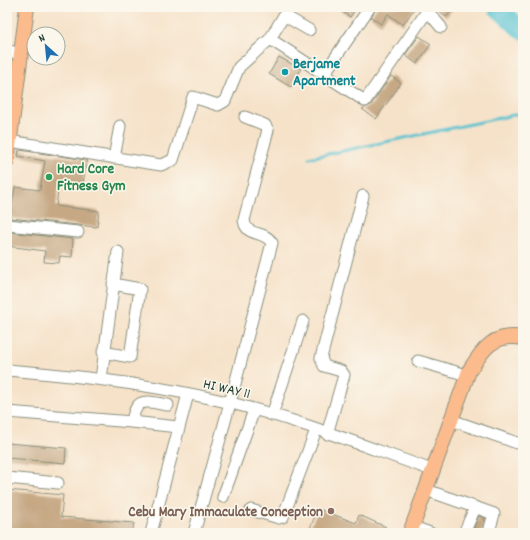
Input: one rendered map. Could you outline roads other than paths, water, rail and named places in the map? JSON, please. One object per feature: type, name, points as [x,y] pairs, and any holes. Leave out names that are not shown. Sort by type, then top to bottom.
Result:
[{"type":"main road","points":[[7,161],[10,141],[11,98],[21,55],[27,7]]},
{"type":"main road","points":[[411,530],[467,375],[485,348],[496,340],[509,336],[523,338]]},
{"type":"street","points":[[324,74],[370,7]]},
{"type":"street","points":[[270,39],[365,101],[426,9],[441,27]]},
{"type":"street","points":[[10,141],[161,165],[173,160],[193,97],[221,105],[225,101],[239,67],[270,39],[287,11],[309,30]]},
{"type":"street","points":[[7,50],[21,55]]},
{"type":"street","points":[[194,533],[272,243],[266,236],[249,231],[245,226],[244,220],[268,132],[265,125],[245,117]]},
{"type":"street","points":[[114,158],[120,126]]},
{"type":"street","points":[[251,510],[279,518],[284,517],[344,375],[341,371],[324,366],[321,358],[363,196]]},
{"type":"street","points":[[7,225],[78,232]]},
{"type":"street","points":[[101,378],[112,284],[118,252]]},
{"type":"street","points":[[103,352],[130,356],[140,290],[112,284]]},
{"type":"street","points":[[272,415],[303,321]]},
{"type":"street","points":[[418,361],[467,375]]},
{"type":"street","name":"HI WAY 11","points":[[7,370],[101,378],[230,403],[272,415],[432,470]]},
{"type":"street","points":[[151,533],[188,394]]},
{"type":"street","points":[[132,422],[134,409],[137,404],[141,402],[168,405]]},
{"type":"street","points":[[223,497],[254,410]]},
{"type":"street","points":[[7,412],[178,427]]},
{"type":"street","points":[[451,420],[523,445]]},
{"type":"street","points":[[7,478],[58,483]]},
{"type":"street","points":[[426,490],[494,514],[490,528],[492,533]]},
{"type":"street","points":[[464,533],[474,508]]},
{"type":"street","points":[[411,530],[430,533]]},
{"type":"waterway","points":[[497,7],[523,31]]},
{"type":"waterway","points":[[309,158],[523,113]]},
{"type":"place","name":"Berjame Apartment","points":[[285,72]]},
{"type":"place","name":"Hard Core Fitness Gym","points":[[49,177]]},
{"type":"place","name":"Cebu Mary Immaculate Conception","points":[[331,511]]}]
